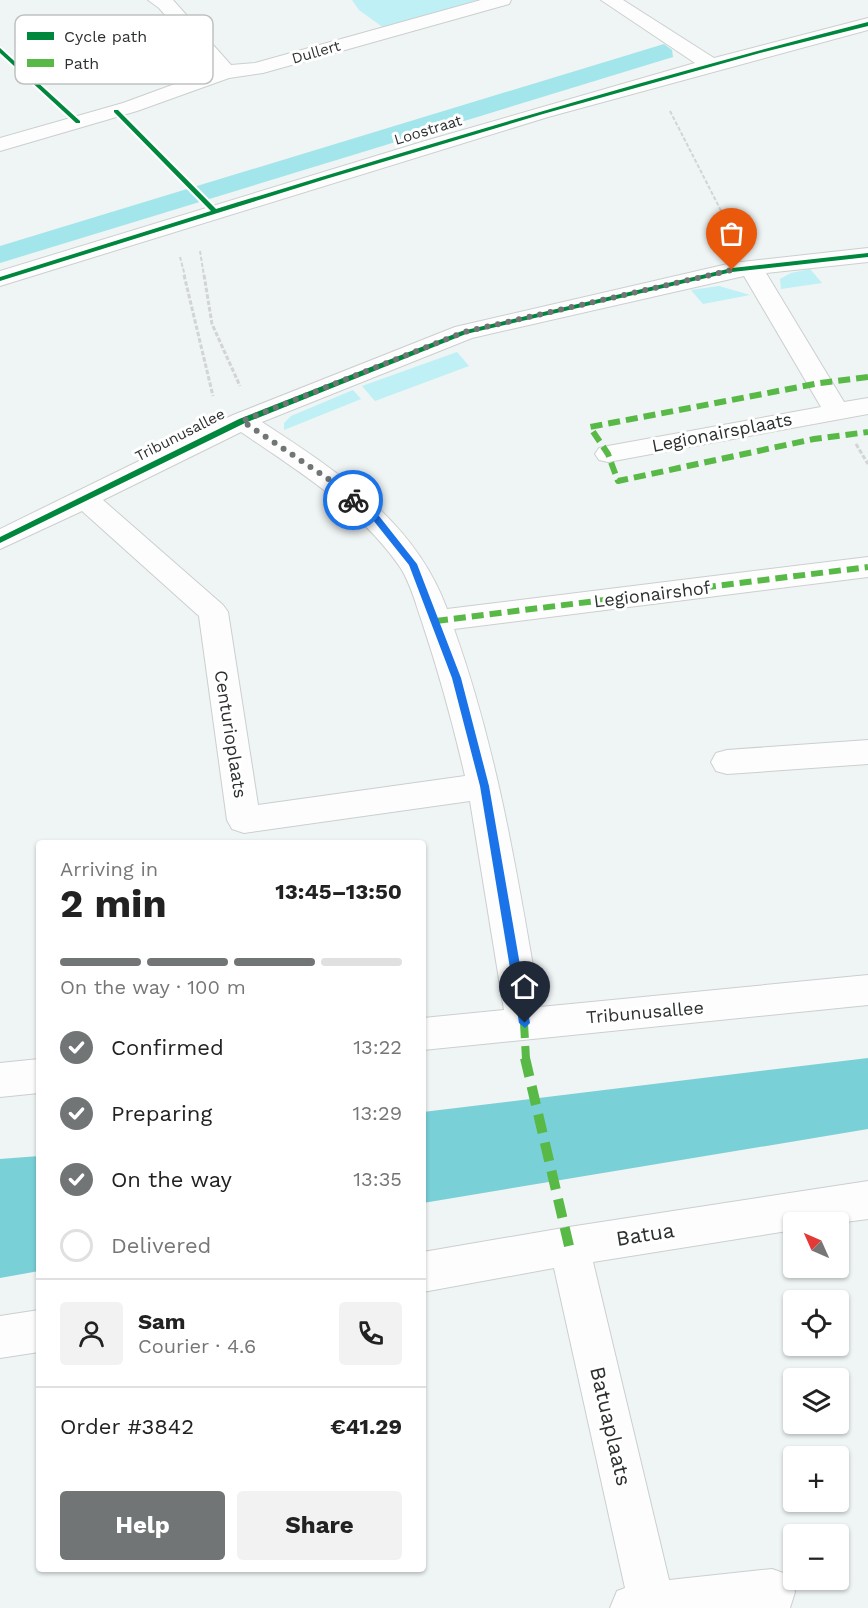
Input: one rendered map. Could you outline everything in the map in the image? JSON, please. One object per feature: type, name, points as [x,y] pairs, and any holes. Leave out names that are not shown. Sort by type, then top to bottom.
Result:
[{"type":"street","points":[[158,0],[166,4],[176,15]]},
{"type":"street","name":"Dullert","points":[[213,77],[226,72],[256,69],[502,0]]},
{"type":"street","points":[[610,0],[710,64]]},
{"type":"street","name":"Loostraat","points":[[0,279],[334,174],[710,64],[868,24]]},
{"type":"street","points":[[213,57],[226,72]]},
{"type":"street","name":"Dullert","points":[[0,145],[130,107],[193,84]]},
{"type":"street","name":"Tribunusallee","points":[[0,540],[239,422],[464,332],[732,270],[868,255]]},
{"type":"street","points":[[751,268],[836,410]]},
{"type":"street","name":"Legionairsplaats","points":[[608,454],[836,410],[868,406]]},
{"type":"street","points":[[239,422],[330,480],[376,518],[413,564],[456,678],[485,786],[525,1023]]},
{"type":"street","name":"Centurioplaats","points":[[85,499],[213,612],[244,820],[485,786]]},
{"type":"street","name":"Legionairshof","points":[[436,621],[868,567]]},
{"type":"street","points":[[727,762],[868,752]]},
{"type":"street","name":"Tribunusallee","points":[[426,1034],[868,990]]},
{"type":"street","points":[[0,1080],[36,1076]]},
{"type":"street","name":"Batua","points":[[426,1271],[569,1246],[868,1200]]},
{"type":"street","name":"Batuaplaats","points":[[569,1246],[644,1607],[772,1592],[766,1608]]},
{"type":"street","points":[[0,1337],[36,1331]]},
{"type":"path","points":[[665,102],[751,268]]},
{"type":"path","points":[[198,241],[212,324],[239,422]]},
{"type":"path","points":[[178,247],[239,422]]},
{"type":"shaded area","points":[[352,0],[478,0],[384,28],[359,10]]},
{"type":"shaded area","points":[[664,44],[672,50],[673,57],[0,263],[0,246]]},
{"type":"shaded area","points":[[810,269],[822,283],[781,289],[780,279],[791,273]]},
{"type":"shaded area","points":[[719,286],[750,295],[703,304],[691,290]]},
{"type":"shaded area","points":[[457,352],[469,366],[375,401],[362,386]]},
{"type":"shaded area","points":[[353,390],[361,399],[284,430],[284,423],[291,416]]},
{"type":"shaded area","points":[[868,1058],[868,1129],[426,1203],[426,1112]]},
{"type":"shaded area","points":[[36,1156],[36,1272],[0,1278],[0,1159]]},
{"type":"marked path","points":[[868,377],[820,383],[590,427],[608,454],[618,481],[814,439],[868,432]]},
{"type":"marked path","points":[[436,621],[868,567]]},
{"type":"marked path","points":[[524,1023],[525,1057],[569,1246]]},
{"type":"cycle path","points":[[0,279],[541,113],[758,52],[868,24]]},
{"type":"cycle path","points":[[0,50],[15,64]]},
{"type":"cycle path","points":[[37,84],[78,122]]},
{"type":"cycle path","points":[[116,111],[215,212]]},
{"type":"cycle path","points":[[0,540],[242,421],[464,332],[732,270],[868,255]]},
{"type":"way so far","points":[[353,500],[330,480],[242,421],[464,332],[732,270]]},
{"type":"route","points":[[353,500],[376,518],[413,564],[456,678],[485,786],[525,1023]]}]
